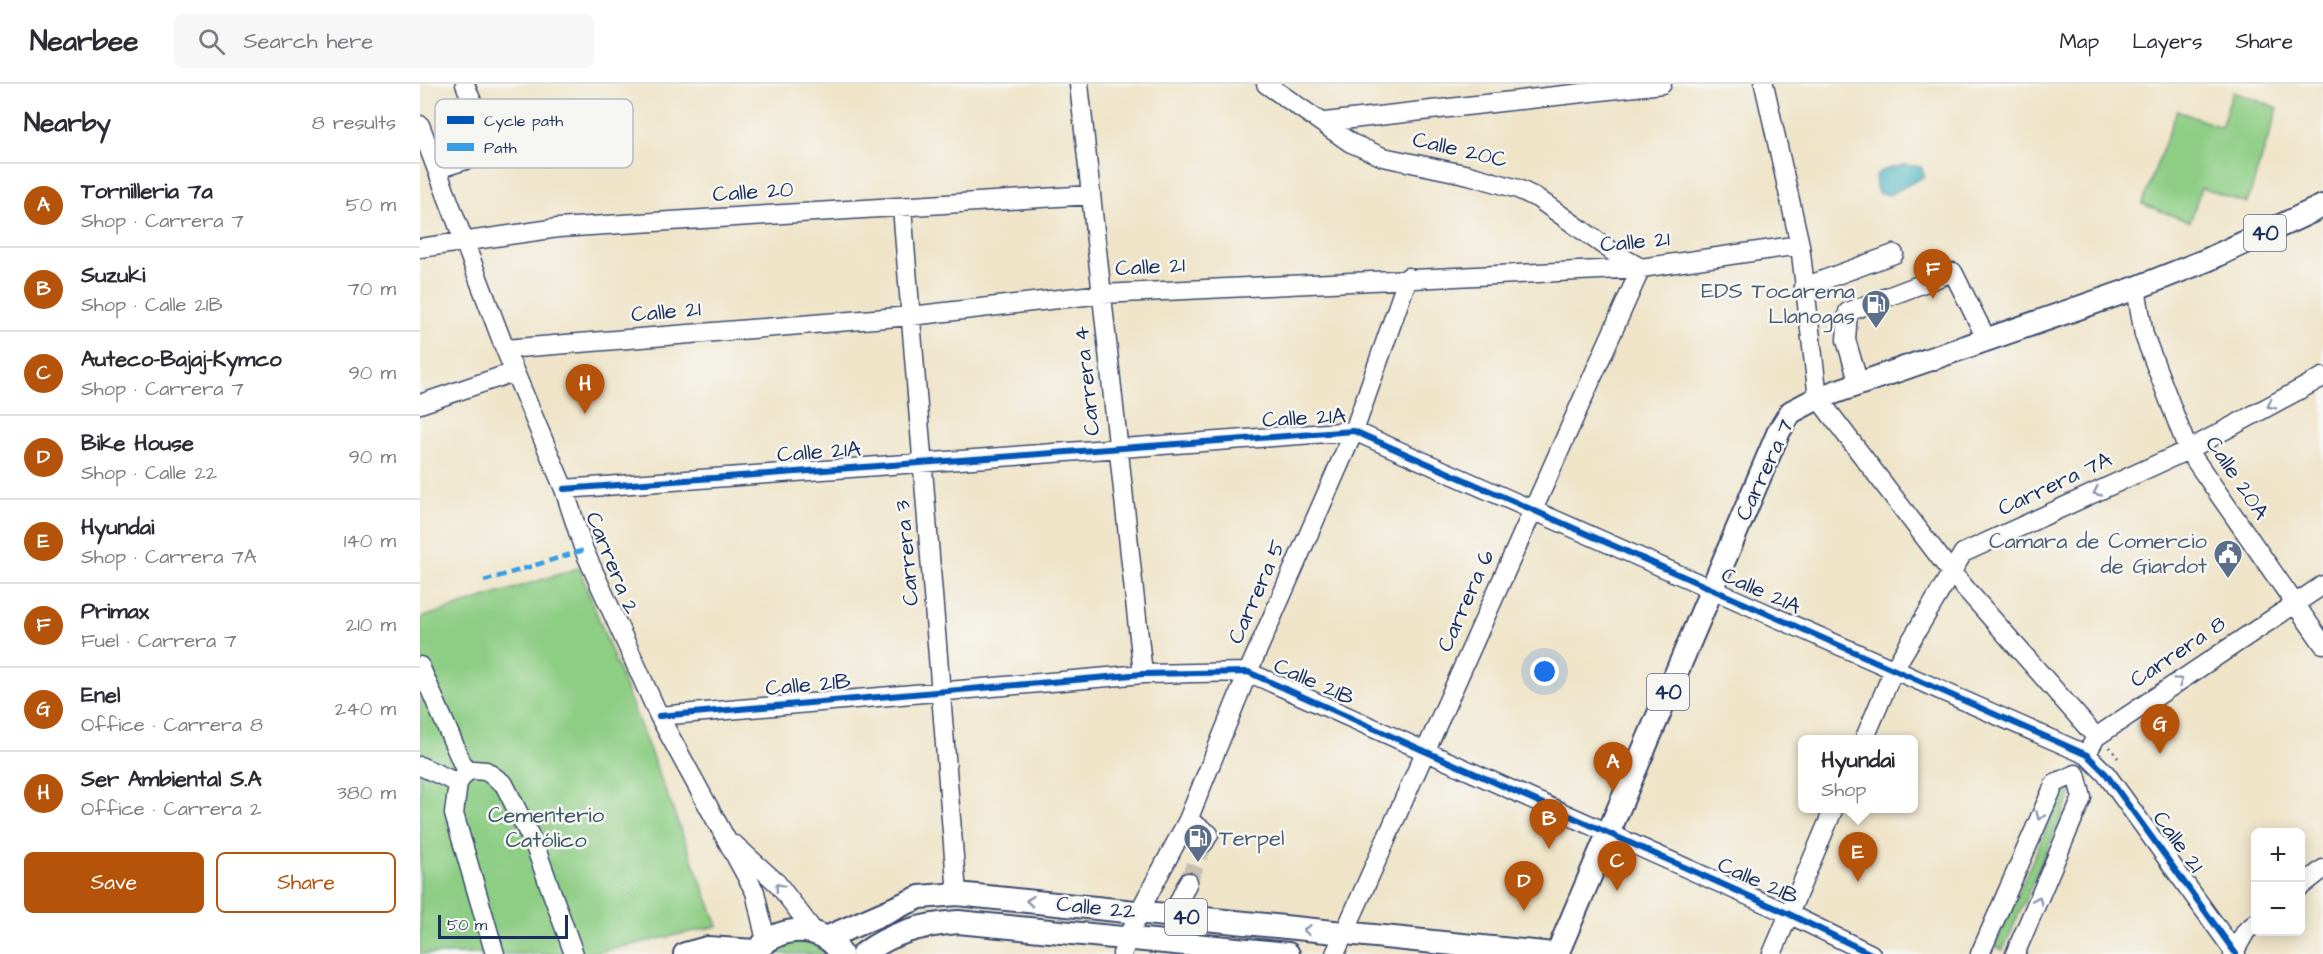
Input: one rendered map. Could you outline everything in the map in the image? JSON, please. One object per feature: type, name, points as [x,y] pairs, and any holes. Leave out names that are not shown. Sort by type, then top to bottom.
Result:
[{"type":"main road","name":"Carrera 7","points":[[1555,954],[1779,430],[1791,412],[1818,398],[2136,288],[2207,260],[2323,206]]},
{"type":"main road","name":"Calle 22","points":[[828,942],[920,897],[957,894],[1555,954]]},
{"type":"main road","name":"Calle 22","points":[[863,954],[882,940],[925,924],[958,922],[1125,946],[1288,954]]},
{"type":"main road","name":"40","points":[[685,954],[707,948],[759,949],[789,931],[828,942]]},
{"type":"street","points":[[465,84],[471,99]]},
{"type":"street","name":"Carrera 4","points":[[1079,84],[1143,674]]},
{"type":"street","name":"Calle 20C","points":[[1266,84],[1324,122],[1351,143],[1383,157],[1518,189],[1537,198],[1613,252],[1641,268]]},
{"type":"street","points":[[1324,122],[1662,84]]},
{"type":"street","points":[[1764,84],[1800,246],[1818,398],[1950,572],[2102,741]]},
{"type":"street","name":"Carrera 2","points":[[420,125],[435,164]]},
{"type":"street","name":"Carrera 2","points":[[437,169],[514,372],[564,489],[584,550],[659,716],[755,892],[759,949]]},
{"type":"street","name":"Calle 20","points":[[420,248],[558,228],[1091,195]]},
{"type":"street","name":"Carrera 3","points":[[902,207],[957,894]]},
{"type":"street","name":"Calle 21","points":[[505,349],[911,316],[1102,294],[1408,277],[1641,268],[1800,246]]},
{"type":"street","points":[[1804,287],[1894,254]]},
{"type":"street","name":"Carrera 6","points":[[1335,954],[1641,268]]},
{"type":"street","points":[[1859,384],[1846,340],[1848,312],[1953,272],[1987,340]]},
{"type":"street","name":"Carrera 5","points":[[1125,946],[1188,820],[1248,672],[1354,431],[1408,277]]},
{"type":"street","name":"Calle 20A","points":[[2136,288],[2144,335],[2188,450],[2323,644]]},
{"type":"street","points":[[420,404],[514,372]]},
{"type":"street","name":"Carrera 7A","points":[[1866,735],[1894,669],[1963,553],[2188,450],[2323,377]]},
{"type":"street","name":"Calle 21A","points":[[564,489],[1354,431],[2087,755]]},
{"type":"street","name":"Carrera 8","points":[[1980,954],[2055,783],[2076,774],[2087,755],[2102,741],[2294,603],[2323,585]]},
{"type":"street","points":[[420,666],[462,777],[454,814],[495,954]]},
{"type":"street","name":"Calle 21B","points":[[659,716],[1143,674],[1248,672],[1789,914],[1871,954]]},
{"type":"street","name":"Calle 21","points":[[2087,755],[2106,774],[2234,953]]},
{"type":"street","points":[[420,766],[462,777],[486,771],[504,784],[535,846],[574,954]]},
{"type":"street","points":[[2015,954],[2082,798],[2076,774]]},
{"type":"street","points":[[1772,954],[1832,813]]},
{"type":"street","points":[[1188,820],[1209,834],[1204,843]]},
{"type":"street","name":"Carrera 2","points":[[727,837],[777,883],[828,942]]},
{"type":"street","points":[[2305,884],[2323,870]]},
{"type":"street","points":[[1172,916],[1188,882]]},
{"type":"street","points":[[2234,953],[2246,931],[2251,927]]},
{"type":"path","points":[[2102,741],[2121,763]]},
{"type":"green space","points":[[2233,92],[2278,108],[2247,203],[2201,188],[2190,222],[2142,204],[2177,111],[2221,127]]},
{"type":"green space","name":"Cementerio Católico","points":[[579,568],[718,926],[589,954],[420,954],[420,618]]},
{"type":"green space","points":[[2065,786],[2073,790],[2003,950],[1995,946]]},
{"type":"green space","points":[[807,941],[829,954],[768,954],[787,942]]},
{"type":"water","points":[[1905,165],[1921,167],[1925,176],[1889,195],[1878,193],[1876,178],[1878,174],[1886,169]]},
{"type":"tunnel","points":[[1188,882],[1204,843]]},
{"type":"marked path","points":[[484,581],[584,550]]},
{"type":"cycle path","points":[[564,489],[1354,431],[2087,755],[2106,774],[2236,954]]},
{"type":"cycle path","points":[[659,716],[1143,674],[1248,672],[1789,914],[1871,954]]},
{"type":"place","name":"Primax","points":[[1933,299]]},
{"type":"place","name":"EDS Tocarema Llanogas","points":[[1876,330]]},
{"type":"place","name":"Ser Ambiental S.A","points":[[585,414]]},
{"type":"place","name":"Camara de Comercio de Giardot","points":[[2228,580]]},
{"type":"place","name":"Enel","points":[[2160,754]]},
{"type":"place","name":"Tornilleria 7a","points":[[1613,792]]},
{"type":"place","name":"Suzuki","points":[[1549,849]]},
{"type":"place","name":"Terpel","points":[[1198,864]]},
{"type":"place","name":"Hyundai","points":[[1858,882]]},
{"type":"place","name":"Auteco-Bajaj-Kymco","points":[[1617,891]]},
{"type":"place","name":"Bike House","points":[[1524,911]]}]
